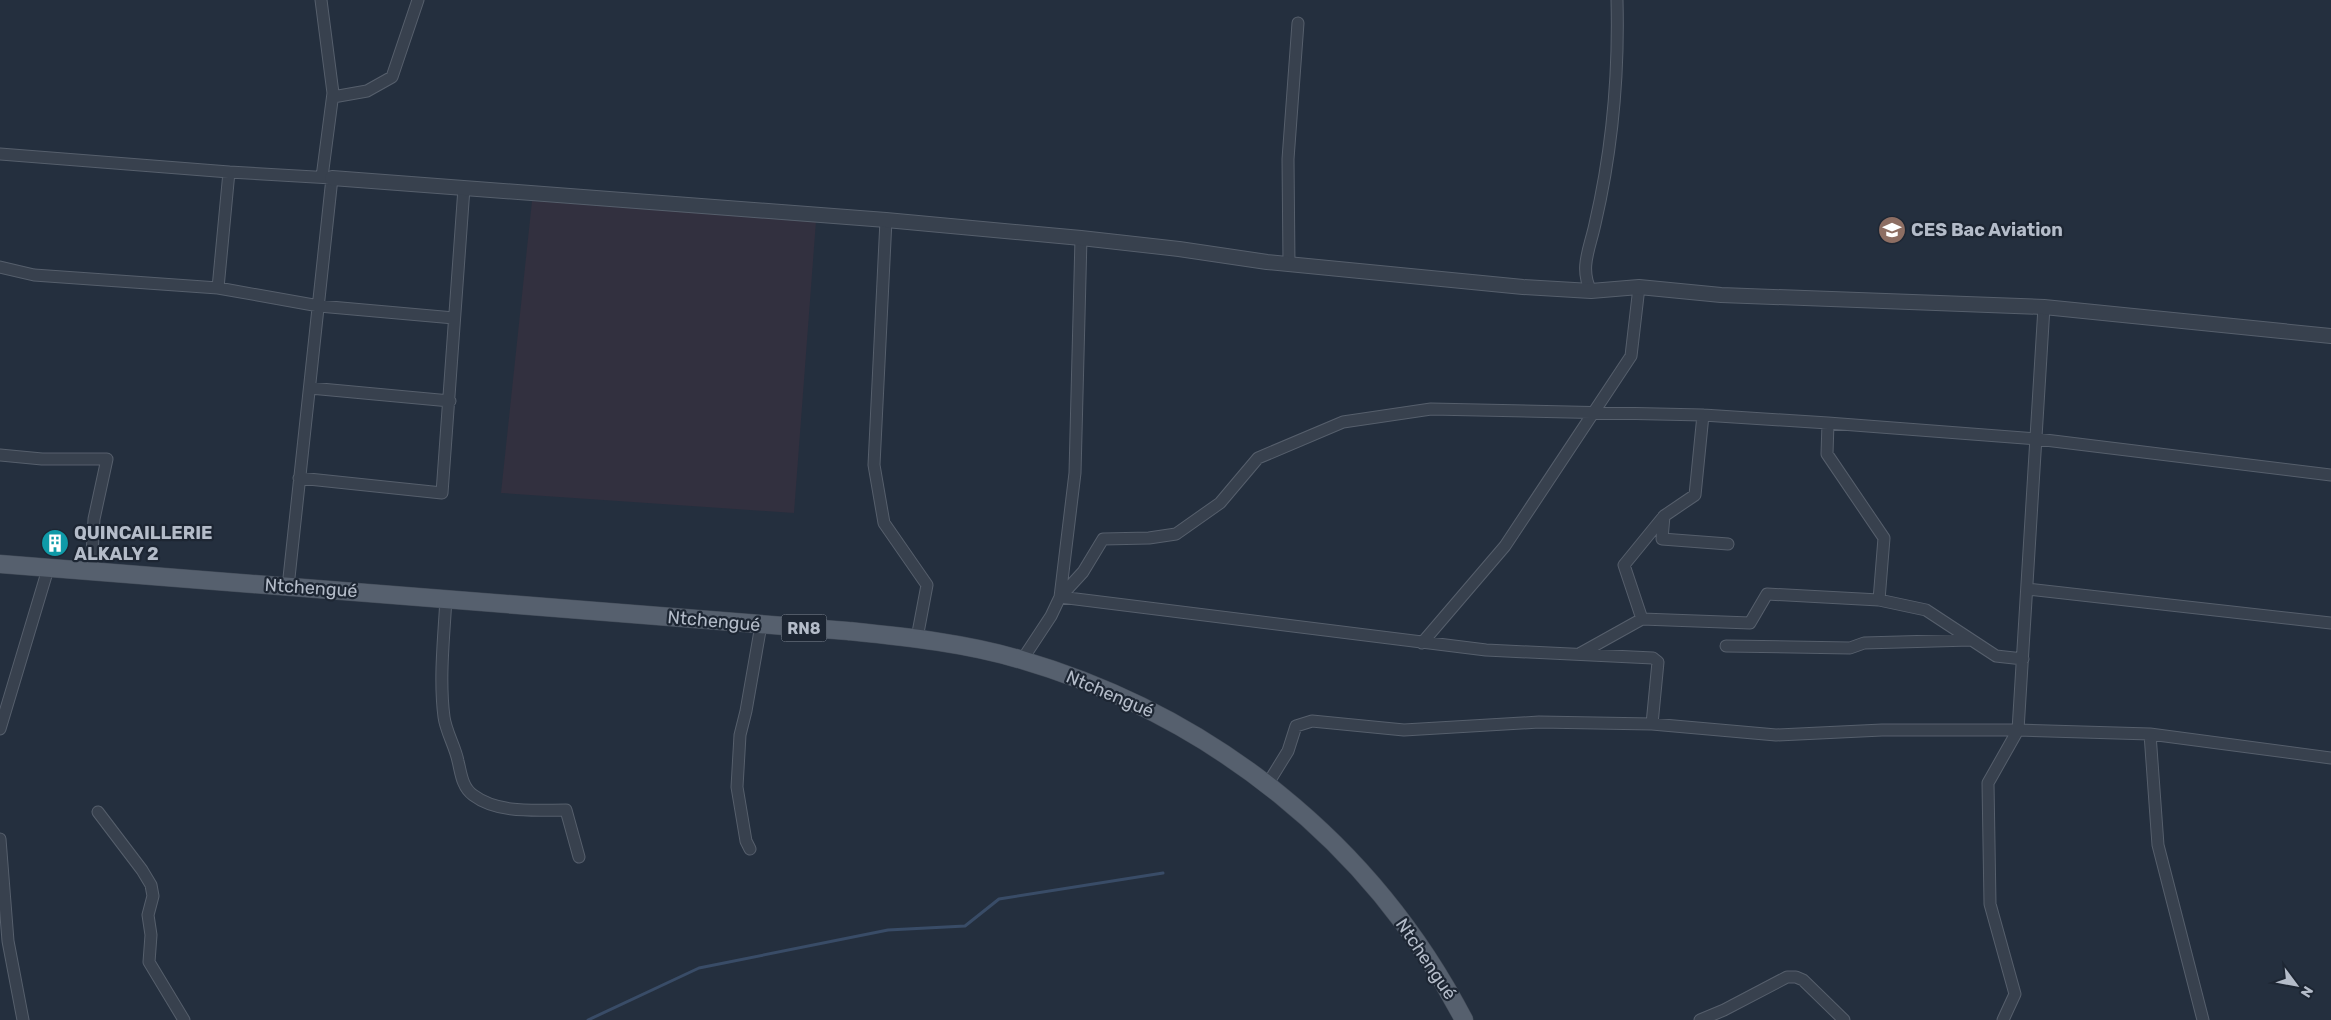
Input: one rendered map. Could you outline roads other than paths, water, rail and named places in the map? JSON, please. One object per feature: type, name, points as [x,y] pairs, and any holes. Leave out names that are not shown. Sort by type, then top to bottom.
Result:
[{"type":"main road","name":"Ntchengué","points":[[0,564],[848,630],[917,638],[1022,660],[1087,682],[1147,708],[1200,737],[1267,785],[1317,827],[1382,896],[1439,975],[1464,1020]]},
{"type":"street","points":[[288,587],[319,306],[333,97],[322,0]]},
{"type":"street","points":[[333,97],[367,91],[392,77],[418,0]]},
{"type":"street","points":[[1591,291],[1585,276],[1585,261],[1603,191],[1611,137],[1616,79],[1617,0]]},
{"type":"street","points":[[1289,264],[1288,159],[1298,23]]},
{"type":"street","points":[[0,154],[886,220],[1081,238],[1289,264],[1524,287],[1591,291],[1639,287],[1720,295],[2044,307],[2331,336]]},
{"type":"street","points":[[218,288],[230,172]]},
{"type":"street","points":[[299,478],[442,493],[464,188]]},
{"type":"street","points":[[886,220],[874,464],[884,523],[927,585],[917,638]]},
{"type":"street","points":[[1060,597],[1075,473],[1081,238]]},
{"type":"street","points":[[0,267],[34,275],[218,288],[319,306],[454,318]]},
{"type":"street","points":[[1422,643],[1505,546],[1631,356],[1639,287]]},
{"type":"street","points":[[2003,1020],[2015,994],[1990,904],[1988,783],[2018,730],[2044,307]]},
{"type":"street","points":[[310,388],[450,402]]},
{"type":"street","points":[[1022,660],[1051,616],[1060,597],[1083,572],[1103,539],[1150,538],[1176,534],[1220,503],[1258,458],[1343,422],[1431,409],[1704,415],[1828,423],[2037,439],[2331,475]]},
{"type":"street","points":[[1642,619],[1624,564],[1664,516],[1695,495],[1704,415]]},
{"type":"street","points":[[1828,423],[1827,454],[1884,538],[1879,600]]},
{"type":"street","points":[[0,455],[42,459],[108,458],[94,519],[91,572]]},
{"type":"street","points":[[1664,516],[1662,539],[1728,544]]},
{"type":"street","points":[[0,729],[48,568]]},
{"type":"street","points":[[2027,589],[2331,623]]},
{"type":"street","points":[[1579,654],[1642,619],[1750,623],[1766,594],[1879,600],[1926,610],[1996,656],[2022,659]]},
{"type":"street","points":[[1060,597],[1486,650],[1653,658],[1658,662],[1652,724]]},
{"type":"street","points":[[446,598],[442,677],[444,718],[464,783],[474,796],[486,802],[504,807],[520,810],[566,810],[579,857]]},
{"type":"street","points":[[750,849],[746,841],[737,787],[740,735],[761,624]]},
{"type":"street","points":[[1726,646],[1850,648],[1864,643],[1970,640]]},
{"type":"street","points":[[1267,785],[1288,751],[1296,726],[1312,721],[1404,730],[1539,722],[1652,724],[1776,736],[1882,730],[2018,730],[2150,734],[2331,758]]},
{"type":"street","points":[[2150,734],[2158,845],[2203,1020]]},
{"type":"street","points":[[98,812],[129,851],[151,886],[152,896],[148,915],[151,935],[149,962],[184,1020]]},
{"type":"street","points":[[0,839],[8,940],[23,1020]]},
{"type":"street","points":[[1700,1020],[1787,978],[1796,977],[1803,980],[1844,1020]]},
{"type":"waterway","points":[[588,1020],[699,968],[888,930],[965,926],[999,899],[1163,873]]},
{"type":"place","name":"CES Bac Aviation","points":[[1892,230]]},
{"type":"place","name":"QUINCAILLERIE ALKALY 2","points":[[55,543]]}]
